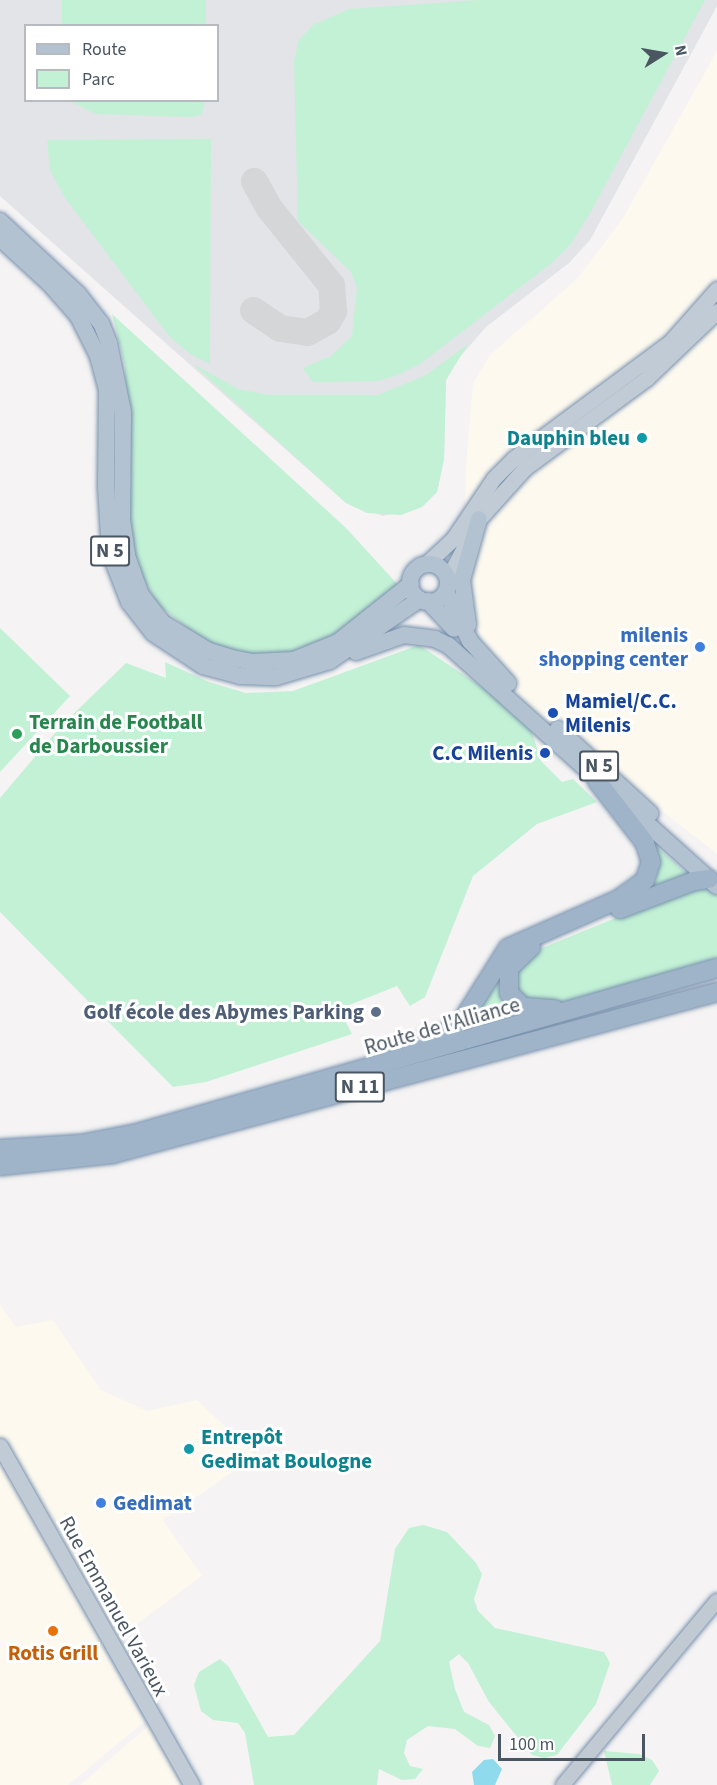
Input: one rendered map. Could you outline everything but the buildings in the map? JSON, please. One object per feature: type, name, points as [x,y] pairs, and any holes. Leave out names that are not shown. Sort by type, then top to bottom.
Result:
[{"type":"highway","points":[[270,1096],[429,1041],[454,1028],[469,1011],[508,948],[619,899],[640,885],[651,862],[645,843],[597,781]]},
{"type":"highway","points":[[613,999],[533,1010],[512,999],[507,974],[513,960],[531,947],[664,892],[714,875]]},
{"type":"highway","name":"Route de l'Alliance","points":[[0,1149],[81,1144],[127,1135],[717,968]]},
{"type":"highway","name":"Route de l'Alliance","points":[[0,1166],[112,1154],[717,992]]},
{"type":"highway","points":[[626,1016],[717,997]]},
{"type":"main road","name":"N 5","points":[[0,221],[78,294],[100,323],[109,343],[123,412],[122,519],[127,556],[141,596],[163,623],[209,651],[232,658],[253,662],[294,660],[338,642],[411,584]]},
{"type":"main road","name":"N 5","points":[[0,238],[49,283],[78,316],[98,357],[107,390],[106,487],[110,552],[129,602],[142,623],[202,666],[240,676],[276,677],[330,661],[424,600],[444,615],[475,660],[507,696],[597,781],[714,875]]},
{"type":"main road","points":[[717,289],[663,348],[514,458],[494,477],[453,539],[413,574],[411,584],[424,600],[447,585],[479,519],[525,468],[647,378],[717,311]]},
{"type":"main road","points":[[479,519],[465,560],[462,601],[471,632],[492,667]]},
{"type":"main road","points":[[426,564],[440,567],[447,585]]},
{"type":"main road","name":"N 5","points":[[447,585],[470,641],[492,667],[714,875]]},
{"type":"main road","points":[[330,661],[387,638],[418,635],[448,645],[507,696]]},
{"type":"main road","name":"Rue Emmanuel Varieux","points":[[0,1446],[192,1785]]},
{"type":"street","points":[[563,1785],[717,1601]]},
{"type":"shaded area","points":[[0,0],[717,0],[717,6],[590,240],[569,263],[486,327],[453,365],[446,380],[444,459],[437,492],[422,507],[383,516],[346,503],[0,196]]},
{"type":"shaded area","points":[[717,51],[717,854],[505,689],[467,606],[464,577],[466,465],[473,383],[490,355],[577,279],[623,218]]},
{"type":"shaded area","points":[[0,1305],[16,1327],[53,1320],[101,1390],[147,1411],[197,1400],[256,1456],[163,1520],[202,1576],[103,1649],[144,1722],[68,1785],[0,1785]]},
{"type":"shaded area","points":[[154,1721],[193,1785],[80,1785]]},
{"type":"green space","points":[[62,0],[206,0],[206,24],[62,24]]},
{"type":"green space","points":[[481,0],[705,0],[589,215],[570,245],[553,262],[420,364],[378,381],[313,382],[303,368],[331,356],[352,336],[357,288],[351,272],[298,221],[294,61],[299,40],[313,25],[349,9]]},
{"type":"green space","points":[[71,102],[205,102],[201,115],[192,117],[96,114]]},
{"type":"green space","points":[[211,139],[210,364],[190,354],[169,336],[65,198],[50,170],[47,140]]},
{"type":"green space","points":[[112,314],[346,528],[400,587],[327,642],[283,655],[249,656],[212,647],[158,605],[142,577],[130,537],[125,366]]},
{"type":"green space","points":[[468,344],[446,380],[444,459],[437,492],[422,507],[401,515],[367,513],[346,503],[193,364],[238,389],[269,395],[378,395],[426,375]]},
{"type":"green space","name":"Terrain de Football de Darboussier","points":[[0,628],[70,696],[0,772]]},
{"type":"green space","points":[[419,645],[485,689],[532,732],[541,761],[562,782],[573,779],[597,802],[537,824],[473,876],[425,997],[410,1006],[397,986],[339,1009],[352,1034],[206,1082],[173,1087],[0,912],[0,798],[61,726],[126,663],[166,678],[165,662],[209,682],[246,693],[293,691]]},
{"type":"green space","points":[[650,841],[692,878],[646,892],[656,881],[658,868]]},
{"type":"green space","points":[[706,886],[717,896],[717,958],[562,1004],[524,1004],[511,972],[530,953],[684,890]]},
{"type":"green space","points":[[497,981],[503,999],[522,1016],[453,1037]]},
{"type":"green space","points":[[423,1525],[447,1532],[476,1563],[482,1574],[474,1599],[478,1611],[495,1628],[604,1652],[610,1663],[596,1704],[557,1755],[544,1758],[532,1755],[489,1702],[468,1663],[459,1654],[449,1662],[455,1689],[464,1712],[489,1725],[495,1736],[490,1748],[478,1746],[455,1729],[428,1726],[407,1740],[404,1753],[410,1766],[423,1769],[415,1779],[402,1780],[379,1769],[377,1785],[254,1785],[245,1733],[238,1723],[213,1720],[201,1711],[194,1685],[199,1672],[220,1659],[229,1667],[268,1737],[294,1735],[380,1641],[395,1549],[409,1528]]},
{"type":"green space","points":[[604,1751],[639,1754],[652,1760],[659,1771],[650,1785],[612,1785]]},
{"type":"water","points":[[493,1759],[502,1769],[495,1785],[474,1785],[472,1772],[484,1760]]},
{"type":"taxiway","points":[[253,310],[280,328],[307,332],[327,321],[333,311],[331,285],[269,208],[254,181]]},
{"type":"place","name":"Dauphin bleu","points":[[642,438]]},
{"type":"place","name":"milenis shopping center","points":[[700,647]]},
{"type":"place","name":"Mamiel/C.C. Milenis","points":[[553,713]]},
{"type":"place","name":"Terrain de Football de Darboussier","points":[[17,734]]},
{"type":"place","name":"C.C Milenis","points":[[545,753]]},
{"type":"place","name":"Golf école des Abymes Parking","points":[[376,1012]]},
{"type":"place","name":"Entrepôt Gedimat Boulogne","points":[[189,1449]]},
{"type":"place","name":"Gedimat","points":[[101,1503]]},
{"type":"place","name":"Rotis Grill","points":[[53,1631]]}]
